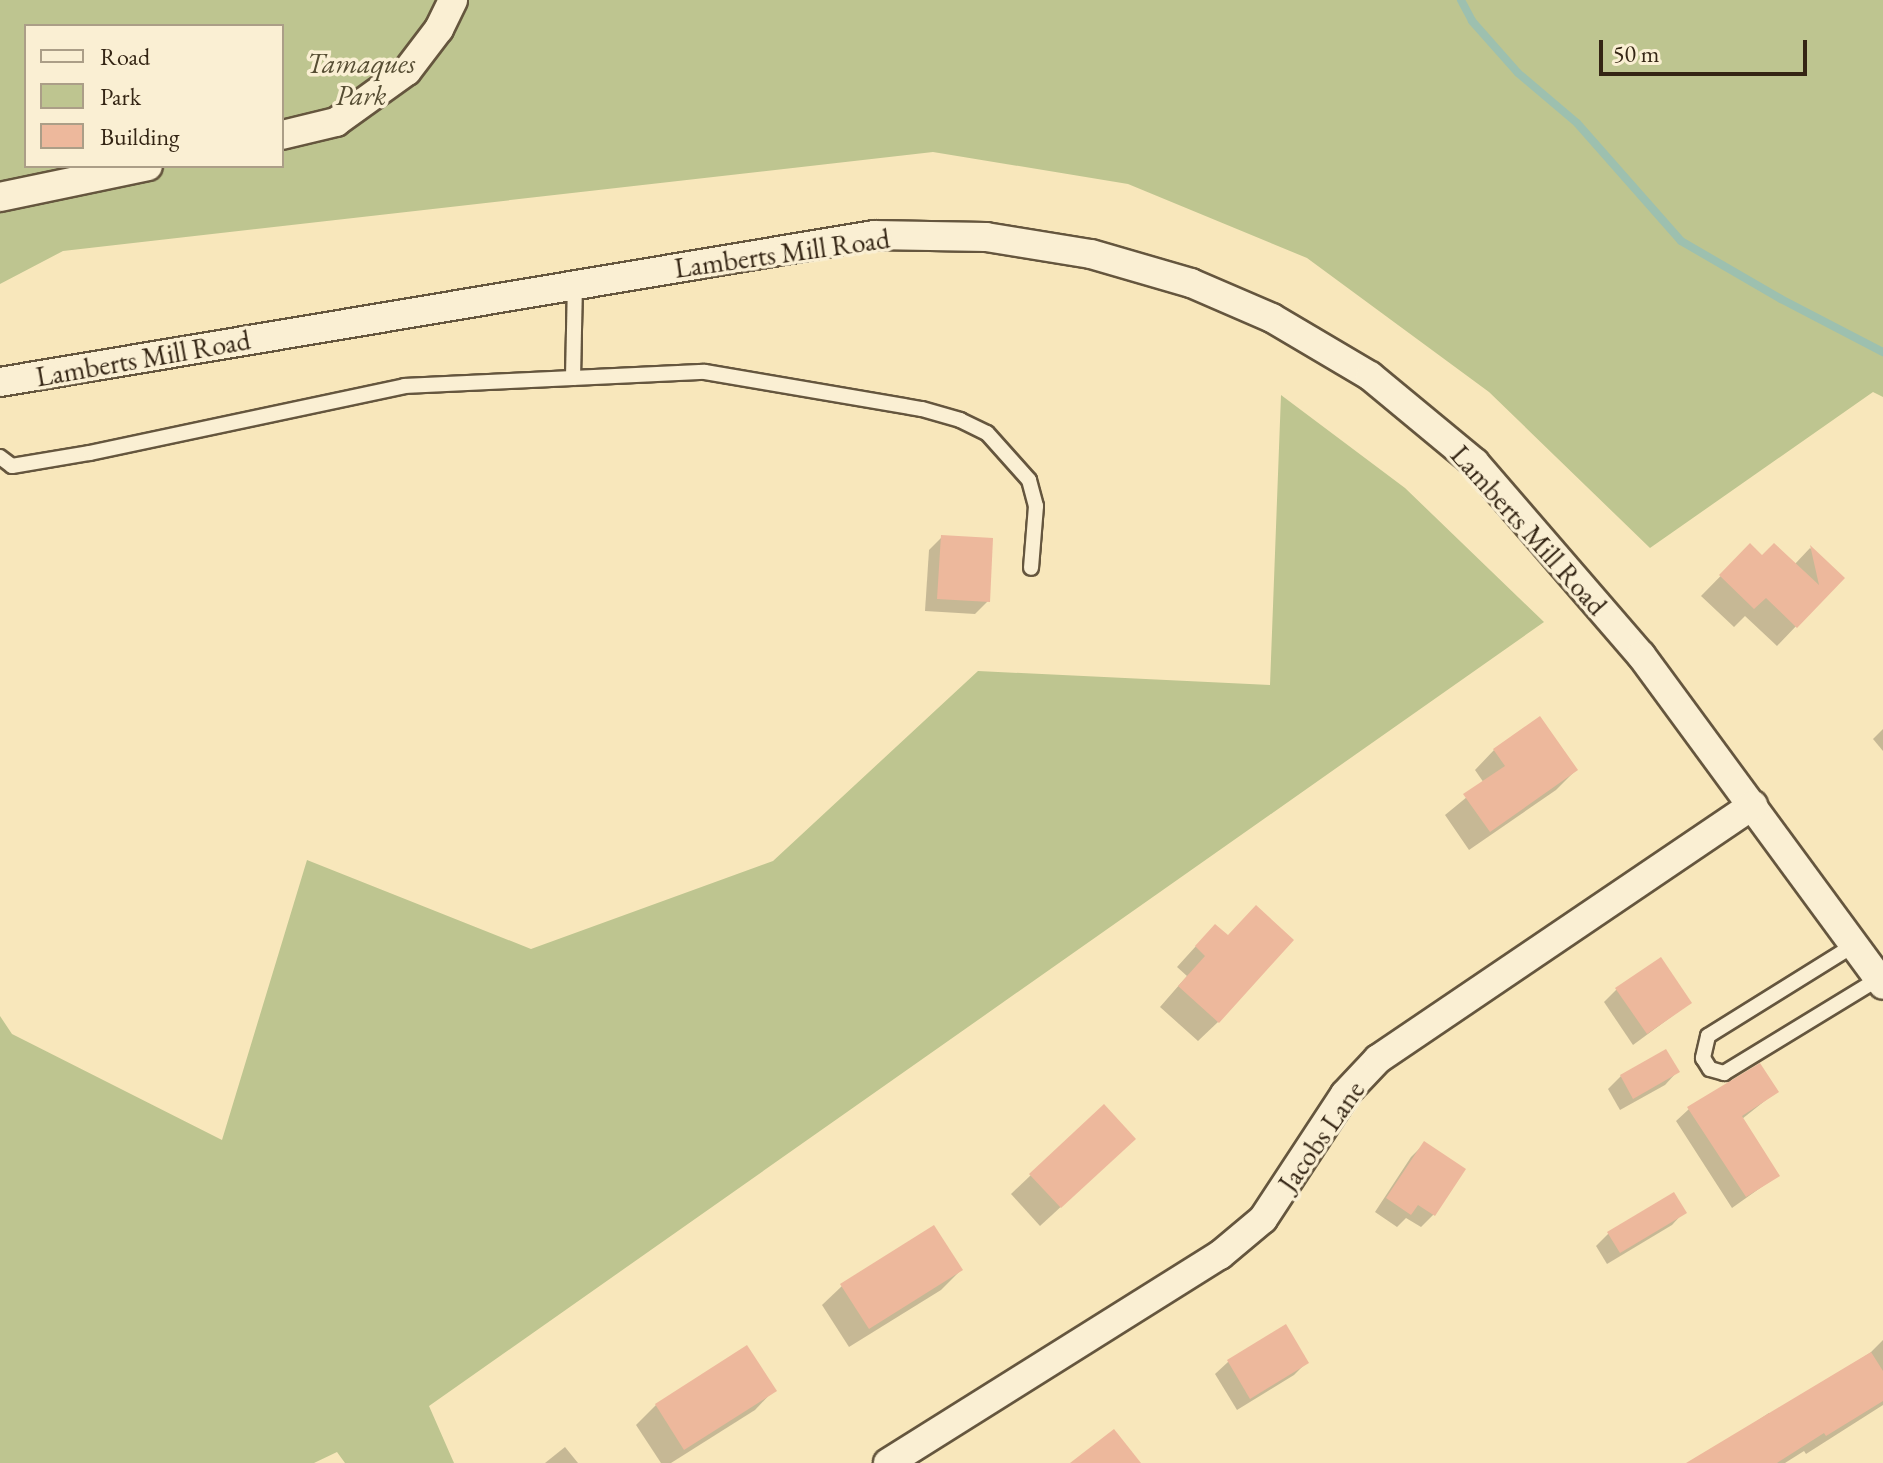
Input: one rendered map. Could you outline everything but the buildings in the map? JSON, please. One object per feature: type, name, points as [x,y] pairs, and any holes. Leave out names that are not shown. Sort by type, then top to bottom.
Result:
[{"type":"street","points":[[284,135],[336,122],[407,71],[439,29],[453,0]]},
{"type":"street","points":[[0,197],[138,168]]},
{"type":"street","name":"Lamberts Mill Road","points":[[0,382],[874,235],[986,237],[1091,254],[1191,283],[1272,318],[1370,376],[1475,463],[1641,655],[1881,982]]},
{"type":"street","name":"Jacobs Lane","points":[[888,1463],[1220,1255],[1263,1219],[1345,1094],[1378,1059],[1753,805]]},
{"type":"lane","points":[[573,378],[575,286]]},
{"type":"lane","points":[[0,457],[12,466],[90,453],[404,386],[705,372],[922,409],[960,420],[987,433],[1029,480],[1036,506],[1031,568]]},
{"type":"lane","points":[[1854,945],[1708,1036],[1703,1058],[1710,1069],[1724,1073],[1881,982]]},
{"type":"green space","name":"Tamaques Park","points":[[0,0],[1883,0],[1883,397],[1873,392],[1650,548],[1489,392],[1307,258],[1128,184],[933,152],[63,251],[0,284]]},
{"type":"green space","points":[[1281,395],[1405,488],[1544,622],[429,1406],[454,1463],[345,1463],[337,1452],[314,1463],[0,1463],[0,1016],[12,1034],[222,1140],[307,860],[531,949],[773,861],[978,671],[1270,685]]},
{"type":"waterway","points":[[1461,0],[1472,21],[1518,73],[1577,123],[1681,241],[1781,299],[1883,352]]}]
